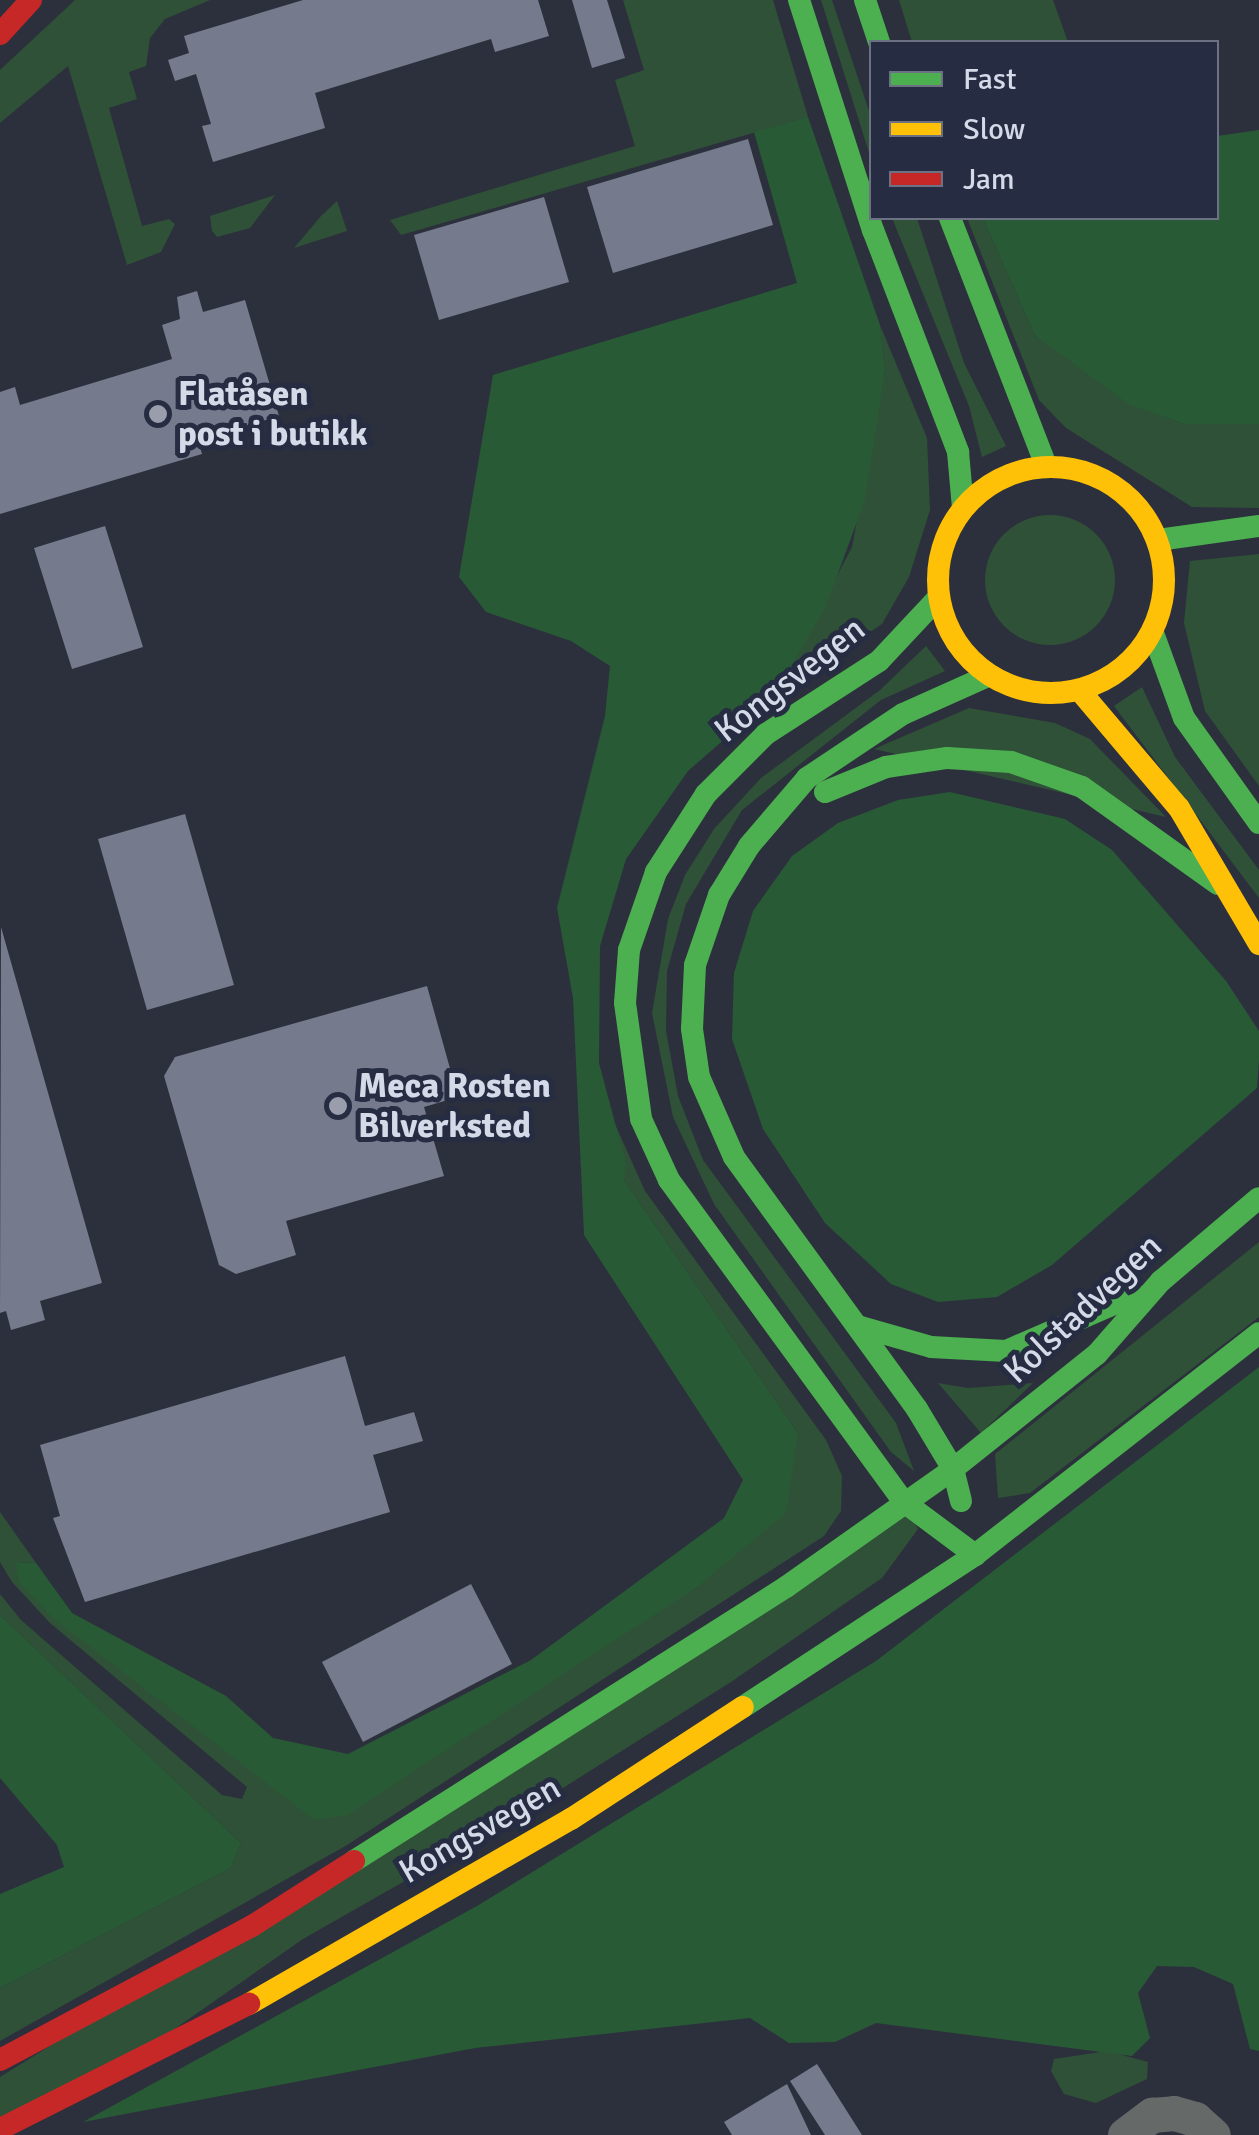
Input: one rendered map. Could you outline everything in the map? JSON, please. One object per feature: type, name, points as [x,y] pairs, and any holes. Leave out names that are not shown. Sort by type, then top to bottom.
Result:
[{"type":"street","points":[[0,34],[31,0]]},
{"type":"street","points":[[799,0],[869,218]]},
{"type":"street","points":[[865,0],[878,40]]},
{"type":"street","points":[[870,220],[958,452],[963,508]]},
{"type":"street","points":[[951,220],[1046,466]]},
{"type":"street","points":[[1046,466],[1093,474],[1119,491],[1158,540],[1165,586],[1153,633],[1123,670],[1080,691],[1032,693],[988,676],[955,642],[938,598],[941,550],[963,508],[1000,478],[1046,466]]},
{"type":"street","points":[[1158,540],[1259,526]]},
{"type":"street","name":"Kongsvegen","points":[[0,2129],[192,2038],[571,1819],[975,1555],[904,1502],[669,1180],[641,1119],[625,1003],[629,950],[656,872],[706,794],[766,734],[878,661],[938,598]]},
{"type":"street","points":[[1153,633],[1184,718],[1259,822]]},
{"type":"street","points":[[988,676],[902,714],[808,778],[750,846],[719,895],[695,965],[692,1029],[699,1078],[734,1157],[860,1327],[953,1469],[975,1555],[1259,1334]]},
{"type":"street","points":[[1080,691],[1179,808],[1218,884],[1259,944]]},
{"type":"street","points":[[784,809],[886,767],[946,758],[1011,762],[1082,787],[1218,884]]},
{"type":"street","name":"Kolstadvegen","points":[[904,1502],[953,1469],[1097,1354],[1161,1280],[1259,1198]]},
{"type":"street","points":[[860,1327],[931,1347],[1006,1352],[1089,1320],[1161,1280]]},
{"type":"street","name":"Kongsvegen","points":[[0,2060],[252,1926],[447,1808],[683,1657],[904,1502]]},
{"type":"street","points":[[1126,2135],[1152,2115],[1174,2113],[1195,2118],[1213,2135]]},
{"type":"green space","points":[[75,0],[210,0],[165,19],[150,38],[146,66],[129,72],[137,99],[109,108],[142,226],[169,219],[175,224],[161,252],[127,265],[68,66],[0,123],[0,70]]},
{"type":"green space","points":[[623,0],[773,0],[808,117],[401,235],[390,220],[635,146],[615,80],[644,70]]},
{"type":"green space","points":[[821,0],[832,0],[869,111],[869,153]]},
{"type":"green space","points":[[899,0],[1053,0],[1067,40],[911,40]]},
{"type":"green space","points":[[808,117],[880,325],[885,371],[865,500],[826,606],[774,696],[688,771],[626,859],[600,946],[599,1063],[626,1164],[624,1180],[798,1433],[786,1513],[697,1587],[347,1815],[314,1820],[53,1618],[18,1581],[16,1562],[36,1563],[72,1613],[226,1696],[273,1738],[348,1754],[531,1660],[724,1518],[743,1480],[584,1235],[573,998],[557,908],[605,716],[610,666],[571,641],[486,612],[459,577],[493,375],[797,283],[754,132]]},
{"type":"green space","points":[[1259,130],[1259,424],[1184,424],[1130,405],[1035,336],[984,220],[1219,220],[1219,136]]},
{"type":"green space","points":[[275,195],[250,228],[217,237],[212,231],[210,216]]},
{"type":"green space","points":[[337,201],[347,231],[294,248],[321,216]]},
{"type":"green space","points":[[893,220],[918,220],[964,363],[1006,446],[982,457],[969,406]]},
{"type":"green space","points":[[968,220],[984,220],[1035,336],[1130,404],[1184,424],[1259,424],[1259,508],[1192,507],[1066,428],[1039,400]]},
{"type":"green space","points":[[880,325],[927,438],[930,510],[909,577],[882,624],[774,696],[852,547],[885,372]]},
{"type":"green space","points":[[1050,515],[1075,520],[1096,534],[1110,555],[1115,580],[1110,605],[1096,626],[1075,640],[1050,645],[1025,640],[1004,626],[990,605],[985,580],[990,555],[1004,534],[1025,520]]},
{"type":"green space","points":[[1259,554],[1259,786],[1205,711],[1184,623],[1190,561]]},
{"type":"green space","points":[[926,646],[945,671],[881,700],[742,810],[686,904],[667,971],[666,1031],[678,1096],[703,1160],[896,1423],[914,1471],[891,1452],[714,1204],[673,1117],[652,1013],[668,919],[685,875],[714,829],[761,778],[880,690]]},
{"type":"green space","points":[[1142,687],[1175,757],[1259,870],[1259,898],[1114,706]]},
{"type":"green space","points":[[969,708],[1055,723],[1090,739],[1166,817],[874,749]]},
{"type":"green space","points":[[950,792],[1065,819],[1112,850],[1226,981],[1259,1031],[1259,1060],[1257,1088],[1052,1265],[997,1297],[938,1302],[891,1284],[825,1223],[763,1129],[732,1039],[734,973],[753,911],[792,856],[838,823],[898,800]]},
{"type":"green space","points":[[615,1124],[645,1191],[826,1440],[842,1476],[841,1511],[824,1536],[347,1845],[0,2041],[0,1988],[231,1868],[241,1843],[0,1615],[0,1594],[21,1620],[222,1795],[242,1799],[247,1787],[50,1623],[12,1582],[0,1562],[0,1512],[36,1563],[17,1562],[18,1581],[314,1820],[697,1587],[798,1433],[624,1180]]},
{"type":"green space","points":[[1259,1242],[1259,1317],[1030,1493],[998,1498],[995,1454]]},
{"type":"green space","points":[[1259,1367],[1259,2051],[1250,2049],[1233,1984],[1194,1967],[1157,1966],[1138,1993],[1150,2038],[1132,2056],[876,2023],[835,2042],[789,2043],[750,2018],[475,2048],[83,2122],[477,1906],[876,1661]]},
{"type":"green space","points":[[938,1383],[968,1388],[1033,1383],[981,1433]]},
{"type":"green space","points":[[910,1513],[918,1529],[882,1578],[731,1682],[517,1817],[303,1939],[156,2042],[0,2120],[0,2077]]},
{"type":"green space","points":[[0,1615],[241,1843],[231,1868],[0,1988],[0,1894],[64,1867],[57,1845],[0,1778]]},
{"type":"green space","points":[[1107,2051],[1148,2062],[1147,2079],[1096,2103],[1064,2094],[1051,2071],[1054,2059]]},
{"type":"building","points":[[303,0],[538,0],[549,36],[495,52],[491,39],[315,93],[325,128],[213,162],[202,126],[211,124],[196,74],[175,81],[168,60],[189,53],[184,36]]},
{"type":"building","points":[[572,0],[607,0],[625,58],[592,68]]},
{"type":"building","points":[[748,139],[773,225],[613,273],[587,187]]},
{"type":"building","points":[[544,197],[569,282],[439,320],[414,235]]},
{"type":"building","points":[[197,291],[203,312],[245,300],[279,416],[198,440],[202,454],[0,514],[0,392],[15,387],[20,405],[172,359],[162,325],[180,319],[177,297]]},
{"type":"building","points":[[105,526],[143,647],[72,669],[34,548]]},
{"type":"building","points":[[185,814],[234,985],[147,1010],[98,839]]},
{"type":"building","points":[[1,927],[102,1283],[40,1301],[45,1320],[11,1330],[6,1311],[0,1313]]},
{"type":"building","points":[[427,986],[458,1097],[424,1107],[444,1176],[286,1221],[296,1255],[236,1274],[219,1265],[164,1076],[175,1057]]},
{"type":"building","points":[[345,1356],[365,1426],[414,1412],[423,1441],[373,1455],[390,1512],[85,1602],[53,1518],[60,1516],[40,1445]]},
{"type":"building","points":[[471,1584],[512,1664],[363,1742],[322,1662]]},
{"type":"building","points":[[817,2064],[862,2135],[825,2135],[790,2081]]},
{"type":"building","points":[[787,2084],[811,2135],[732,2135],[724,2122]]},
{"type":"traffic: fast","points":[[799,0],[869,218]]},
{"type":"traffic: fast","points":[[865,0],[878,40]]},
{"type":"traffic: fast","points":[[870,220],[958,452],[963,508]]},
{"type":"traffic: fast","points":[[951,220],[1046,466]]},
{"type":"traffic: fast","points":[[1158,540],[1259,526]]},
{"type":"traffic: fast","points":[[938,598],[879,661],[766,734],[706,794],[656,872],[629,950],[625,1003],[641,1119],[669,1180],[904,1502],[975,1555]]},
{"type":"traffic: fast","points":[[1153,633],[1184,718],[1259,823]]},
{"type":"traffic: fast","points":[[961,1501],[953,1469],[917,1409],[734,1157],[699,1077],[692,1029],[695,965],[719,895],[749,846],[807,778],[903,714],[988,676]]},
{"type":"traffic: fast","points":[[825,792],[886,767],[947,758],[1011,762],[1082,787],[1218,884]]},
{"type":"traffic: fast","points":[[354,1861],[786,1587],[953,1469],[1097,1354],[1161,1281],[1259,1198]]},
{"type":"traffic: fast","points":[[861,1327],[931,1347],[1006,1351],[1135,1295]]},
{"type":"traffic: fast","points":[[743,1707],[975,1555],[1259,1333]]},
{"type":"traffic: slow","points":[[1051,467],[1094,476],[1131,500],[1155,537],[1164,580],[1155,623],[1131,660],[1094,684],[1051,693],[1008,684],[971,660],[947,623],[938,580],[947,537],[971,500],[1008,476],[1051,467]]},
{"type":"traffic: slow","points":[[1080,691],[1179,808],[1259,944]]},
{"type":"traffic: slow","points":[[249,2004],[571,1819],[743,1707]]},
{"type":"traffic: jam","points":[[0,34],[31,0]]},
{"type":"traffic: jam","points":[[0,2060],[252,1926],[354,1861]]},
{"type":"traffic: jam","points":[[0,2129],[249,2004]]},
{"type":"place","name":"Flatåsen post i butikk","points":[[158,414]]},
{"type":"place","name":"Meca Rosten Bilverksted","points":[[338,1106]]}]
